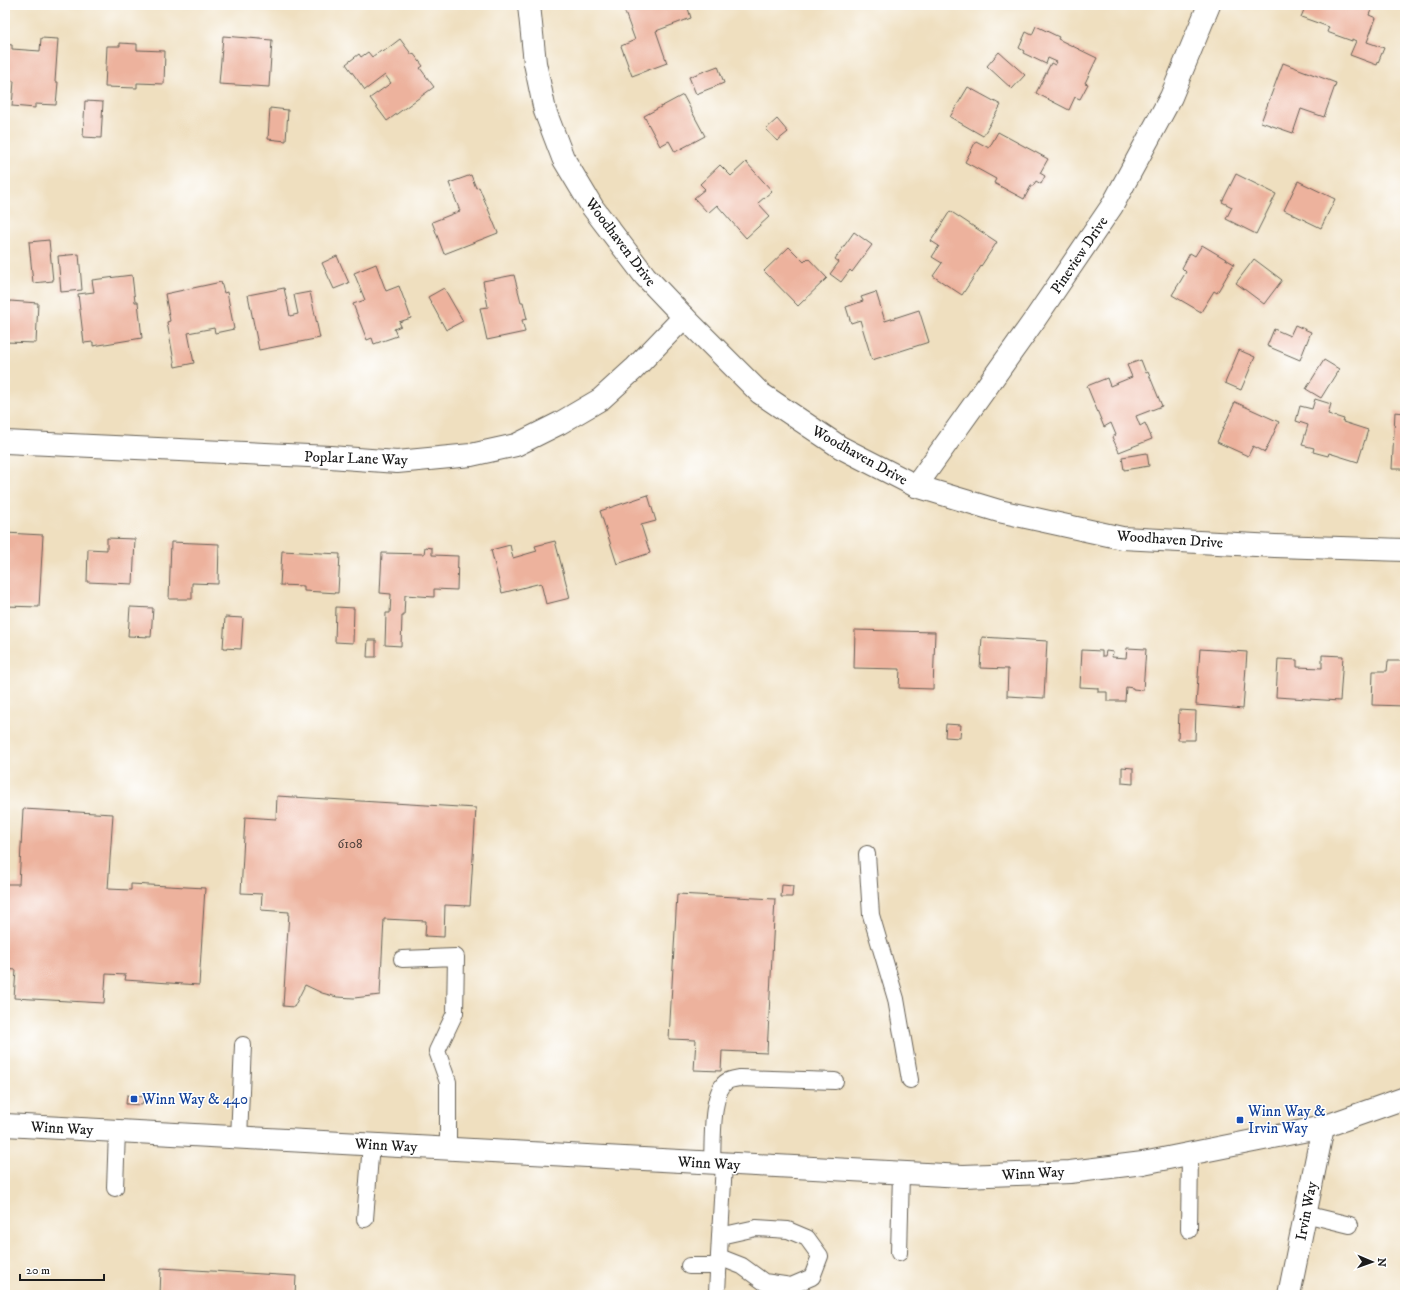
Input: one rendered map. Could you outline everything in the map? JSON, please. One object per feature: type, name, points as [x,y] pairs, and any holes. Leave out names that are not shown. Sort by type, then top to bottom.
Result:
[{"type":"street","name":"Woodhaven Drive","points":[[529,5],[535,63],[545,111],[563,158],[593,208],[645,276],[760,393],[840,447],[916,486],[998,511],[1122,538],[1274,546],[1405,550]]},
{"type":"street","name":"Pineview Drive","points":[[916,486],[1029,328],[1112,206],[1171,97],[1209,5]]},
{"type":"street","name":"Poplar Lane Way","points":[[5,442],[330,457],[397,462],[471,455],[516,445],[560,423],[601,399],[684,317]]},
{"type":"street","name":"Winn Way","points":[[5,1125],[963,1176],[1070,1172],[1143,1163],[1323,1128],[1405,1098]]},
{"type":"street","name":"Irvin Way","points":[[1289,1295],[1323,1128]]},
{"type":"lane","points":[[867,854],[871,915],[896,999],[910,1080]]},
{"type":"lane","points":[[402,958],[456,957],[455,1013],[437,1050],[448,1082],[448,1149]]},
{"type":"lane","points":[[239,1138],[243,1045]]},
{"type":"lane","points":[[717,1292],[720,1236],[715,1105],[723,1085],[728,1081],[740,1078],[835,1081]]},
{"type":"lane","points":[[115,1188],[117,1131]]},
{"type":"lane","points":[[365,1219],[371,1144]]},
{"type":"lane","points":[[1189,1230],[1190,1153]]},
{"type":"lane","points":[[899,1253],[901,1173]]},
{"type":"lane","points":[[1305,1214],[1350,1225]]},
{"type":"lane","points":[[689,1266],[718,1262],[742,1266],[764,1282],[791,1286],[812,1277],[820,1256],[807,1238],[788,1230],[756,1228],[720,1236]]},
{"type":"building","points":[[627,5],[687,5],[691,18],[656,31],[667,63],[632,76],[621,46],[635,40],[623,7]]},
{"type":"building","points":[[1306,5],[1373,5],[1369,15],[1376,18],[1367,42],[1384,48],[1377,65],[1350,55],[1356,41],[1327,32],[1329,27],[1301,17]]},
{"type":"building","points":[[1036,26],[1059,37],[1058,39],[1097,58],[1085,83],[1088,84],[1080,99],[1075,97],[1069,110],[1036,93],[1051,63],[1055,65],[1057,62],[1048,58],[1046,64],[1023,53],[1024,51],[1019,48],[1026,32],[1032,35]]},
{"type":"building","points":[[223,36],[272,40],[269,87],[219,84]]},
{"type":"building","points":[[41,38],[58,39],[55,82],[58,82],[56,105],[35,104],[35,108],[12,106],[14,81],[5,80],[5,44],[12,45],[12,49],[40,51]]},
{"type":"building","points":[[400,39],[412,55],[413,53],[423,66],[420,68],[434,87],[387,121],[370,98],[391,83],[385,75],[365,90],[346,64],[359,54],[361,57],[368,52],[372,57],[381,50],[383,52]]},
{"type":"building","points":[[120,43],[137,44],[137,50],[165,51],[164,84],[137,83],[137,88],[105,87],[107,46],[120,46]]},
{"type":"building","points":[[999,52],[1025,75],[1012,89],[987,66]]},
{"type":"building","points":[[1283,63],[1336,83],[1324,117],[1301,109],[1293,133],[1261,122]]},
{"type":"building","points":[[718,66],[724,83],[696,94],[689,77]]},
{"type":"building","points":[[968,87],[1001,105],[983,136],[950,117]]},
{"type":"building","points":[[683,95],[705,136],[675,152],[669,141],[660,146],[644,116]]},
{"type":"building","points":[[85,101],[103,102],[101,138],[83,137]]},
{"type":"building","points":[[270,108],[288,110],[286,141],[268,139]]},
{"type":"building","points":[[777,119],[788,132],[777,141],[766,129]]},
{"type":"building","points":[[998,132],[1048,159],[1040,173],[1045,176],[1041,184],[1036,181],[1033,186],[1031,186],[1024,199],[994,183],[996,179],[965,162],[976,141],[989,148]]},
{"type":"building","points":[[746,162],[772,191],[758,203],[770,216],[746,238],[717,205],[708,213],[694,198],[705,189],[700,184],[720,165],[731,176]]},
{"type":"building","points":[[1236,174],[1276,194],[1256,234],[1226,219],[1232,207],[1222,202]]},
{"type":"building","points":[[471,175],[476,188],[479,187],[498,233],[444,254],[432,222],[460,211],[449,183]]},
{"type":"building","points":[[1298,181],[1335,199],[1321,228],[1284,210]]},
{"type":"building","points":[[950,211],[997,242],[962,295],[933,276],[942,263],[932,257],[939,246],[931,241]]},
{"type":"building","points":[[854,232],[872,245],[852,272],[850,270],[841,282],[830,274],[839,262],[835,259]]},
{"type":"building","points":[[49,240],[53,281],[33,283],[29,242]]},
{"type":"building","points":[[1202,245],[1234,264],[1217,293],[1214,291],[1201,312],[1172,295],[1186,272],[1182,268],[1190,253],[1195,256]]},
{"type":"building","points":[[789,247],[804,262],[808,258],[827,278],[798,306],[764,271]]},
{"type":"building","points":[[79,254],[82,290],[61,292],[58,256]]},
{"type":"building","points":[[337,256],[349,283],[334,289],[322,263]]},
{"type":"building","points":[[1254,259],[1282,280],[1264,304],[1236,283]]},
{"type":"building","points":[[376,264],[386,291],[399,286],[411,318],[399,322],[401,326],[394,329],[397,336],[374,344],[372,338],[367,340],[353,304],[365,300],[354,273]]},
{"type":"building","points":[[132,275],[135,302],[138,302],[142,338],[93,346],[93,342],[84,343],[78,294],[94,292],[92,280]]},
{"type":"building","points":[[514,275],[527,319],[522,320],[525,332],[487,340],[480,308],[488,307],[483,281]]},
{"type":"building","points":[[221,282],[224,293],[227,292],[234,329],[215,333],[214,328],[188,333],[194,363],[175,367],[167,322],[170,321],[165,294]]},
{"type":"building","points":[[284,288],[290,316],[298,314],[294,295],[310,292],[320,338],[259,350],[248,295]]},
{"type":"building","points":[[444,288],[463,321],[446,330],[428,297]]},
{"type":"building","points":[[876,292],[885,321],[919,310],[929,342],[872,360],[860,320],[851,323],[846,307],[863,301],[861,297]]},
{"type":"building","points":[[10,301],[38,303],[36,343],[5,342],[5,308],[9,308]]},
{"type":"building","points":[[1295,325],[1311,332],[1300,360],[1267,346],[1274,329],[1290,336]]},
{"type":"building","points":[[1239,350],[1255,357],[1241,390],[1225,383]]},
{"type":"building","points":[[1141,360],[1146,373],[1148,372],[1162,406],[1136,416],[1140,426],[1145,423],[1152,439],[1119,452],[1112,437],[1116,435],[1111,423],[1104,427],[1087,386],[1107,378],[1110,386],[1132,377],[1127,365]]},
{"type":"building","points":[[1324,360],[1339,369],[1321,398],[1306,389]]},
{"type":"building","points":[[1315,399],[1331,404],[1328,414],[1344,419],[1343,422],[1368,430],[1358,462],[1329,453],[1328,456],[1313,452],[1314,448],[1302,445],[1308,425],[1296,421],[1300,406],[1312,409]]},
{"type":"building","points":[[1235,402],[1279,422],[1265,452],[1253,446],[1248,456],[1217,442]]},
{"type":"building","points":[[1395,412],[1405,413],[1405,469],[1392,469]]},
{"type":"building","points":[[1147,453],[1149,466],[1124,470],[1122,457]]},
{"type":"building","points":[[648,495],[656,521],[641,525],[650,553],[617,564],[600,511]]},
{"type":"building","points":[[5,533],[43,535],[39,607],[5,606]]},
{"type":"building","points":[[107,538],[135,539],[133,584],[87,582],[88,549],[107,550]]},
{"type":"building","points":[[555,541],[570,598],[546,604],[541,583],[502,593],[491,550],[510,545],[513,558],[537,551],[535,546]]},
{"type":"building","points":[[171,542],[219,544],[218,584],[192,583],[192,599],[169,599]]},
{"type":"building","points":[[425,547],[432,548],[432,555],[458,556],[457,590],[434,589],[434,597],[405,595],[404,616],[402,616],[401,646],[385,645],[386,613],[390,613],[391,594],[380,593],[382,553],[424,554]]},
{"type":"building","points":[[282,551],[340,554],[338,593],[304,591],[304,586],[280,585]]},
{"type":"building","points":[[130,607],[153,608],[151,637],[128,636]]},
{"type":"building","points":[[336,607],[354,608],[353,643],[335,642]]},
{"type":"building","points":[[225,617],[243,618],[241,649],[223,648]]},
{"type":"building","points":[[855,630],[935,632],[933,689],[899,688],[900,669],[854,668]]},
{"type":"building","points":[[982,637],[1047,641],[1044,698],[1007,696],[1008,669],[980,668]]},
{"type":"building","points":[[368,640],[376,640],[376,657],[367,657]]},
{"type":"building","points":[[1127,648],[1146,649],[1143,690],[1126,687],[1125,701],[1107,701],[1107,692],[1098,692],[1098,688],[1080,687],[1082,650],[1102,651],[1102,656],[1105,656],[1106,651],[1113,652],[1112,657],[1126,658]]},
{"type":"building","points":[[1200,649],[1247,652],[1243,709],[1196,705]]},
{"type":"building","points":[[1322,655],[1343,656],[1340,701],[1276,697],[1278,659],[1297,660],[1297,667],[1322,668]]},
{"type":"building","points":[[1388,661],[1405,661],[1405,706],[1372,705],[1373,671],[1387,671]]},
{"type":"building","points":[[1179,710],[1196,711],[1195,740],[1178,740]]},
{"type":"building","points":[[946,724],[961,725],[960,738],[945,737]]},
{"type":"building","points":[[1122,767],[1133,768],[1133,784],[1122,783]]},
{"type":"building","points":[[277,796],[476,808],[470,906],[445,905],[444,937],[425,936],[426,921],[384,919],[380,995],[354,998],[337,997],[322,993],[305,985],[294,1007],[283,1006],[289,912],[261,910],[262,894],[241,893],[245,817],[276,819]]},
{"type":"building","points":[[23,809],[113,814],[108,889],[131,890],[131,884],[205,888],[199,985],[125,980],[126,975],[106,974],[104,1003],[14,998],[16,970],[5,969],[5,884],[19,884]]},
{"type":"building","points":[[782,885],[793,886],[792,897],[781,897]]},
{"type":"building","points":[[677,894],[775,899],[767,1053],[722,1051],[721,1071],[694,1070],[696,1040],[669,1039]]},
{"type":"building","points":[[127,1095],[144,1097],[142,1105],[126,1104]]},
{"type":"building","points":[[161,1268],[296,1276],[295,1295],[160,1295]]},
{"type":"place","name":"Winn Way & 440","points":[[134,1099]]},
{"type":"place","name":"Winn Way & Irvin Way","points":[[1240,1120]]}]
